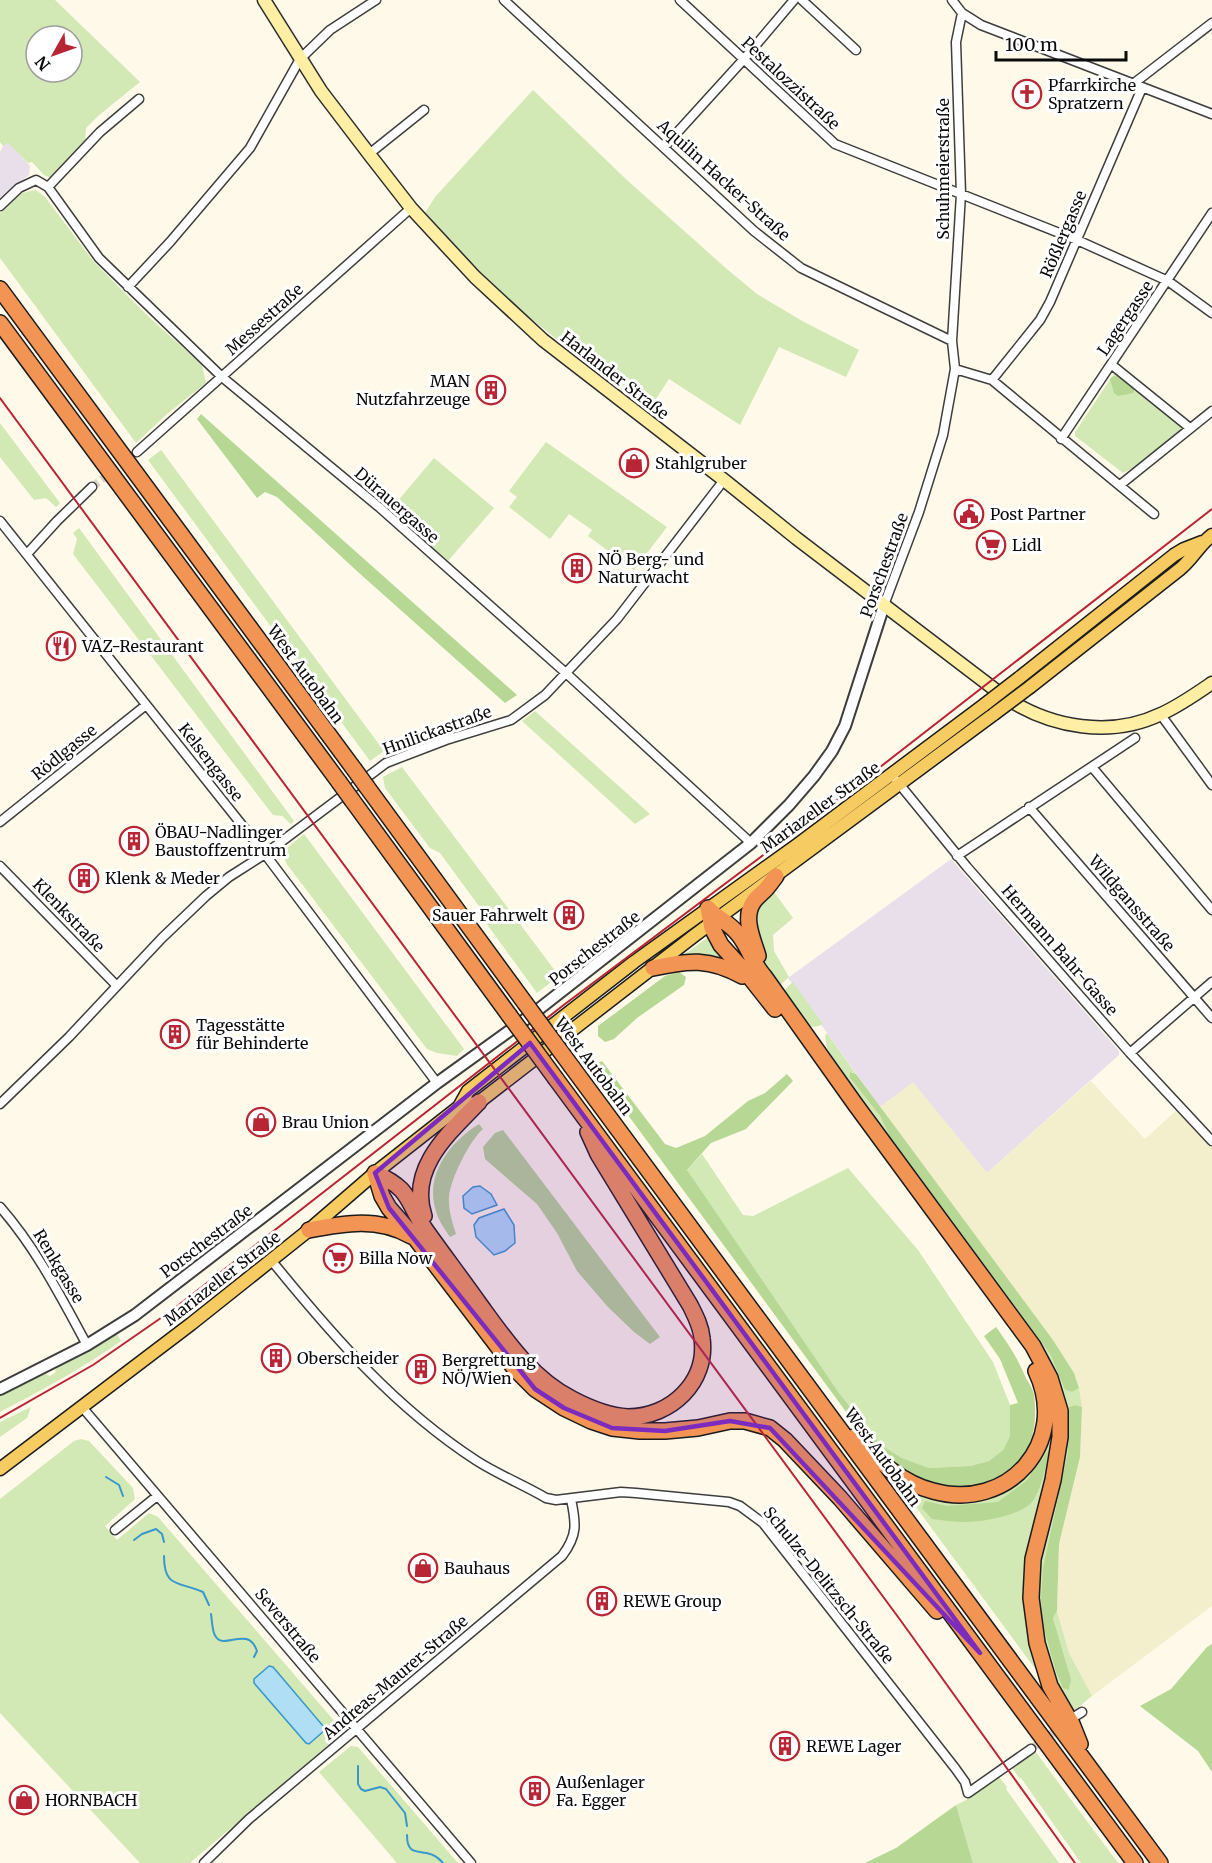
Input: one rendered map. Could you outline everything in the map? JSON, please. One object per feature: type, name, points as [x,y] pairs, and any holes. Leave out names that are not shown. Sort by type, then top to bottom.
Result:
[{"type":"highway","name":"West Autobahn","points":[[0,289],[1160,1863]]},
{"type":"highway","points":[[0,323],[1134,1863]]},
{"type":"highway","points":[[776,876],[752,904],[748,919],[760,981],[1021,1342],[1041,1382],[1046,1420],[1042,1440],[1033,1457],[1022,1470],[1010,1480],[984,1493],[958,1495],[931,1491],[895,1474],[819,1400]]},
{"type":"highway","points":[[713,916],[712,928],[721,945],[760,981],[849,1096],[1034,1346],[1050,1378],[1060,1411],[1060,1437],[1053,1480],[1033,1559],[1031,1598],[1037,1643],[1050,1686],[1072,1724],[1088,1764]]},
{"type":"highway","points":[[653,968],[701,961],[717,964],[760,981]]},
{"type":"highway","points":[[437,1244],[423,1214],[420,1197],[426,1164],[447,1134],[480,1102]]},
{"type":"highway","points":[[375,1173],[391,1180],[403,1190],[424,1228],[533,1373],[571,1399],[607,1413],[627,1417],[662,1410],[686,1392],[697,1377],[701,1364],[702,1337],[698,1323],[677,1284],[598,1154],[576,1105]]},
{"type":"highway","points":[[375,1173],[382,1196],[389,1208],[416,1239],[515,1369],[535,1389],[564,1408],[612,1428],[640,1431],[680,1430],[730,1421],[770,1428],[781,1436],[840,1498],[939,1612],[980,1653]]},
{"type":"highway","points":[[309,1230],[345,1223],[372,1222],[397,1228],[416,1239]]},
{"type":"main road","name":"Harlander Straße","points":[[264,0],[321,91],[411,208],[475,277],[529,329],[796,538],[1018,706],[1065,724],[1086,727],[1121,726],[1161,715],[1212,683]]},
{"type":"main road","name":"Mariazeller Straße","points":[[0,1469],[191,1324],[309,1230],[375,1173],[459,1107],[468,1091],[634,962],[776,876],[896,780],[984,705],[1174,555],[1210,540]]},
{"type":"main road","name":"Mariazeller Straße","points":[[459,1107],[480,1102],[653,968],[797,845],[994,714],[1030,687],[1180,569],[1192,558],[1197,548],[1210,540]]},
{"type":"street","points":[[128,287],[170,242],[250,148],[300,59],[330,30],[376,0]]},
{"type":"street","name":"Aquilin Hacker-Straße","points":[[504,0],[754,231],[801,268],[952,342]]},
{"type":"street","name":"Pestalozzistraße","points":[[680,0],[835,144],[1077,240],[1168,281],[1212,313]]},
{"type":"street","points":[[664,147],[794,0]]},
{"type":"street","points":[[802,0],[856,50]]},
{"type":"street","points":[[952,0],[962,13],[981,25],[1212,114]]},
{"type":"street","name":"Schuhmeierstraße","points":[[952,342],[961,194],[956,42],[962,13]]},
{"type":"street","name":"Rößlergasse","points":[[992,380],[1045,312],[1077,240],[1137,86],[1212,23]]},
{"type":"street","points":[[48,187],[100,132],[139,99]]},
{"type":"street","points":[[369,154],[424,110]]},
{"type":"street","name":"Dürauergasse","points":[[0,206],[19,188],[36,180],[48,187],[99,258],[222,376],[379,507],[567,674],[751,843]]},
{"type":"street","name":"Messestraße","points":[[137,452],[411,208]]},
{"type":"street","name":"Lagergasse","points":[[1061,439],[1212,213]]},
{"type":"street","name":"Porschestraße","points":[[0,1389],[87,1345],[135,1314],[437,1083],[530,1016],[751,843],[789,806],[832,751],[845,726],[943,435],[955,369],[952,342]]},
{"type":"street","points":[[1112,365],[1190,428]]},
{"type":"street","points":[[955,369],[992,380],[1061,439],[1154,513]]},
{"type":"street","points":[[1120,485],[1212,411]]},
{"type":"street","name":"Hnilickastraße","points":[[0,1104],[61,1045],[162,938],[229,877],[265,854],[386,764],[446,740],[511,720],[545,695],[617,619],[724,480]]},
{"type":"street","points":[[27,554],[57,520],[92,487]]},
{"type":"street","name":"Kelsengasse","points":[[0,521],[265,854],[437,1083]]},
{"type":"street","name":"Rödlgasse","points":[[0,822],[146,705]]},
{"type":"street","points":[[1161,715],[1212,785]]},
{"type":"street","points":[[957,856],[1135,738]]},
{"type":"street","points":[[1092,767],[1212,910]]},
{"type":"street","name":"Hermann Bahr-Gasse","points":[[896,780],[957,856],[1130,1053],[1212,1141]]},
{"type":"street","name":"Wildgansstraße","points":[[1029,807],[1212,1018]]},
{"type":"street","name":"Klenkstraße","points":[[0,866],[117,986]]},
{"type":"street","points":[[1130,1053],[1212,982]]},
{"type":"street","name":"Renkgasse","points":[[0,1207],[16,1225],[56,1287],[87,1345]]},
{"type":"street","name":"Schulze-Delitzsch-Straße","points":[[271,1260],[346,1349],[405,1406],[440,1435],[479,1462],[546,1498],[556,1500],[621,1492],[636,1493],[729,1502],[752,1513],[764,1523],[966,1782],[968,1793],[1031,1749]]},
{"type":"street","name":"Severstraße","points":[[82,1407],[471,1863]]},
{"type":"street","points":[[115,1530],[158,1496]]},
{"type":"street","name":"Andreas-Maurer-Straße","points":[[204,1863],[249,1819],[562,1556],[573,1537],[576,1523],[572,1499]]},
{"type":"highlighted area","points":[[530,1043],[980,1653],[770,1428],[730,1421],[665,1431],[612,1428],[564,1408],[535,1389],[389,1208],[375,1173]]},
{"type":"shaded area","points":[[8,142],[30,166],[29,175],[0,198],[0,152]]},
{"type":"shaded area","points":[[951,859],[1119,1051],[1119,1055],[987,1173],[913,1083],[880,1107],[788,978]]},
{"type":"shaded area","points":[[1091,1081],[1145,1139],[1178,1109],[1212,1146],[1212,1606],[1092,1696],[1069,1653],[1057,1611],[1059,1544],[1080,1457],[1082,1407],[1074,1373],[1053,1340],[880,1107],[913,1082],[987,1173]]},
{"type":"green space","points":[[0,0],[55,0],[80,24],[24,24],[24,84],[84,84],[84,28],[140,82],[86,128],[85,143],[51,178],[44,175],[32,162],[28,163],[8,143],[3,146],[0,142]]},
{"type":"green space","points":[[533,90],[628,181],[757,294],[804,322],[859,350],[846,377],[779,347],[740,425],[669,379],[648,411],[507,300],[472,268],[425,213],[435,197]]},
{"type":"green space","points":[[36,190],[45,197],[94,262],[150,318],[202,365],[206,383],[167,414],[136,443],[0,258],[0,213],[22,193]]},
{"type":"green space","points":[[1115,372],[1183,425],[1183,430],[1123,473],[1075,436],[1075,432]]},
{"type":"green space","points":[[1118,375],[1133,382],[1135,388],[1133,393],[1118,396],[1114,393],[1110,379]]},
{"type":"green space","points":[[201,414],[517,695],[505,703],[277,497],[265,492],[257,498],[197,419]]},
{"type":"green space","points":[[0,423],[60,503],[56,507],[46,498],[34,500],[0,457]]},
{"type":"green space","points":[[546,442],[667,527],[634,570],[588,536],[592,530],[569,514],[550,539],[509,507],[517,497],[509,491]]},
{"type":"green space","points":[[161,450],[384,751],[370,761],[148,460]]},
{"type":"green space","points":[[434,458],[494,508],[448,561],[351,476],[357,469],[396,503]]},
{"type":"green space","points":[[79,528],[294,821],[291,824],[282,816],[273,815],[73,554],[77,539],[73,533]]},
{"type":"green space","points":[[535,711],[650,814],[635,824],[522,721]]},
{"type":"green space","points":[[402,767],[559,976],[537,993],[486,923],[484,913],[440,853],[430,848],[385,788],[383,777]]},
{"type":"green space","points":[[304,834],[464,1049],[457,1056],[427,1049],[286,863],[283,851]]},
{"type":"green space","points":[[774,892],[793,918],[773,935],[774,951],[789,977],[777,988],[760,952],[752,914],[760,903]]},
{"type":"green space","points":[[711,935],[738,970],[681,957]]},
{"type":"green space","points":[[679,972],[686,977],[684,985],[637,1018],[614,1039],[605,1042],[598,1036],[598,1026],[665,976]]},
{"type":"green space","points":[[793,982],[823,1024],[816,1027],[803,1023],[780,994]]},
{"type":"green space","points":[[827,1033],[856,1074],[851,1072],[850,1078],[880,1116],[889,1135],[1050,1354],[1065,1390],[1072,1392],[1079,1388],[1082,1407],[1075,1405],[1069,1407],[1068,1451],[1043,1567],[1042,1622],[1055,1669],[1071,1679],[1053,1618],[1057,1611],[1069,1653],[1092,1696],[1070,1714],[1050,1671],[1035,1596],[1059,1390],[882,1134],[875,1115],[846,1079],[827,1048],[825,1036]]},
{"type":"green space","points":[[602,1061],[665,1144],[676,1148],[705,1136],[748,1101],[765,1093],[787,1074],[793,1081],[746,1129],[711,1143],[687,1170],[839,1393],[881,1445],[902,1458],[929,1468],[970,1466],[989,1461],[1003,1450],[1010,1436],[1010,1405],[1018,1403],[1000,1359],[984,1336],[996,1327],[1016,1357],[1032,1388],[1034,1397],[1033,1433],[1026,1451],[1014,1465],[1000,1476],[983,1484],[965,1487],[946,1486],[906,1470],[871,1441],[855,1424],[592,1066]]},
{"type":"green space","points":[[850,1072],[856,1074],[1053,1340],[1074,1373],[1079,1388],[1072,1392],[1065,1390],[1050,1354],[889,1135],[880,1116],[850,1078]]},
{"type":"green space","points":[[479,1124],[483,1129],[467,1150],[451,1188],[449,1206],[456,1234],[450,1237],[439,1220],[434,1203],[433,1189],[436,1176],[448,1152],[467,1132]]},
{"type":"green space","points":[[503,1130],[660,1337],[650,1344],[607,1306],[577,1271],[557,1233],[537,1204],[485,1159],[483,1147],[495,1133]]},
{"type":"green space","points":[[702,1154],[743,1215],[753,1216],[848,1168],[918,1250],[993,1362],[1010,1405],[1010,1436],[1003,1450],[989,1461],[970,1466],[929,1468],[902,1458],[881,1445],[839,1393],[697,1187],[687,1170]]},
{"type":"green space","points":[[116,1333],[121,1341],[107,1351],[0,1412],[0,1396],[45,1374],[50,1376],[56,1372],[57,1368]]},
{"type":"green space","points":[[1046,1380],[1055,1412],[1056,1434],[1029,1559],[1039,1674],[899,1484],[943,1499],[1029,1471]]},
{"type":"green space","points":[[1075,1405],[1082,1407],[1080,1457],[1059,1544],[1057,1611],[1053,1618],[1071,1679],[1069,1690],[1063,1688],[1055,1669],[1042,1622],[1041,1599],[1043,1567],[1068,1451],[1069,1407]]},
{"type":"green space","points":[[31,1407],[27,1418],[0,1437],[0,1422]]},
{"type":"green space","points":[[81,1439],[89,1441],[133,1488],[135,1499],[105,1526],[117,1540],[149,1513],[158,1517],[343,1731],[190,1863],[140,1863],[0,1713],[0,1499],[74,1441]]},
{"type":"green space","points":[[1050,1448],[1035,1497],[1019,1511],[991,1519],[961,1522],[932,1519],[922,1508],[925,1501],[947,1506],[998,1502],[1027,1480]]},
{"type":"green space","points":[[1212,1644],[1212,1772],[1198,1751],[1140,1706],[1171,1689]]},
{"type":"green space","points":[[351,1746],[358,1747],[458,1863],[397,1863],[319,1772]]},
{"type":"green space","points":[[1035,1751],[1118,1863],[1081,1863],[1012,1768]]},
{"type":"green space","points":[[999,1777],[1059,1863],[973,1863],[956,1805]]},
{"type":"green space","points":[[956,1805],[973,1863],[865,1863],[896,1848]]},
{"type":"water","points":[[480,1186],[491,1194],[497,1205],[472,1214],[464,1208],[463,1196],[473,1187]]},
{"type":"water","points":[[504,1209],[514,1225],[515,1243],[505,1251],[494,1255],[476,1237],[474,1225],[479,1218]]},
{"type":"water","points":[[269,1666],[273,1667],[324,1727],[325,1730],[309,1744],[254,1683],[254,1679]]},
{"type":"waterway","points":[[106,1477],[119,1485],[123,1496]]},
{"type":"waterway","points":[[134,1540],[156,1529],[162,1534],[164,1542]]},
{"type":"waterway","points":[[164,1556],[165,1567],[170,1579],[203,1592],[209,1605]]},
{"type":"waterway","points":[[211,1614],[216,1637],[225,1641],[248,1640],[253,1643],[257,1651],[254,1657]]},
{"type":"waterway","points":[[358,1766],[358,1784],[361,1789],[365,1791],[380,1787],[386,1789],[405,1813],[407,1826]]},
{"type":"waterway","points":[[407,1835],[410,1848],[431,1854],[443,1863]]},
{"type":"tunnel","points":[[92,487],[137,452]]},
{"type":"tunnel","points":[[1031,1749],[1062,1726]]},
{"type":"railway","points":[[0,398],[901,1621],[1075,1863]]},
{"type":"railway","points":[[0,1418],[93,1365],[171,1311],[565,1004],[875,771],[1212,509]]},
{"type":"place","name":"Pfarrkirche Spratzern","points":[[1027,94]]},
{"type":"place","name":"MAN Nutzfahrzeuge","points":[[491,390]]},
{"type":"place","name":"Stahlgruber","points":[[634,463]]},
{"type":"place","name":"Post Partner","points":[[969,514]]},
{"type":"place","name":"Lidl","points":[[991,545]]},
{"type":"place","name":"NÖ Berg- und Naturwacht","points":[[577,568]]},
{"type":"place","name":"VAZ-Restaurant","points":[[61,646]]},
{"type":"place","name":"ÖBAU-Nadlinger Baustoffzentrum","points":[[134,841]]},
{"type":"place","name":"Klenk & Meder","points":[[84,878]]},
{"type":"place","name":"Sauer Fahrwelt","points":[[569,915]]},
{"type":"place","name":"Tagesstätte für Behinderte","points":[[175,1034]]},
{"type":"place","name":"Brau Union","points":[[261,1122]]},
{"type":"place","name":"Billa Now","points":[[338,1258]]},
{"type":"place","name":"Oberscheider","points":[[276,1358]]},
{"type":"place","name":"Bergrettung NÖ/Wien","points":[[421,1369]]},
{"type":"place","name":"Bauhaus","points":[[423,1568]]},
{"type":"place","name":"REWE Group","points":[[602,1601]]},
{"type":"place","name":"REWE Lager","points":[[785,1746]]},
{"type":"place","name":"Außenlager Fa. Egger","points":[[535,1791]]},
{"type":"place","name":"HORNBACH","points":[[24,1800]]}]
